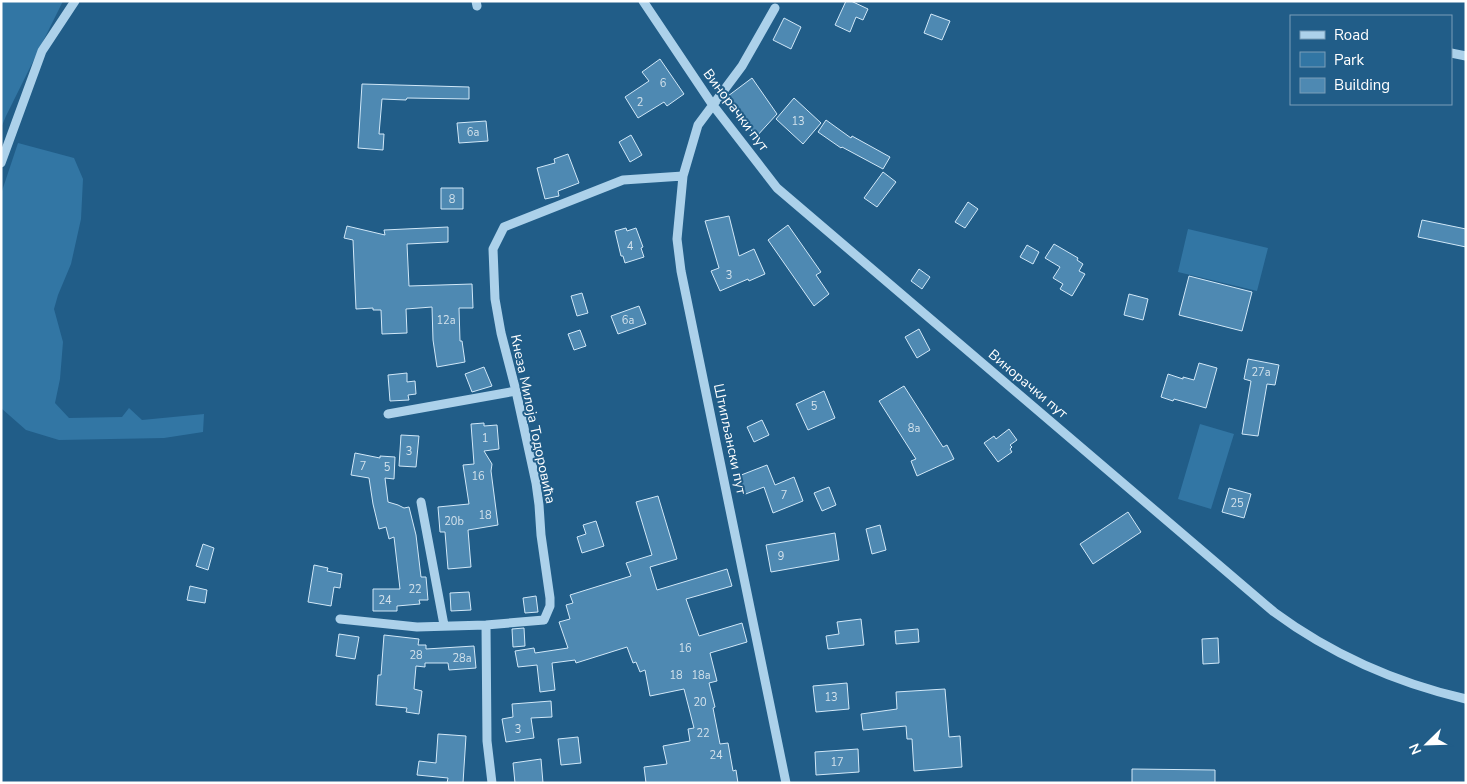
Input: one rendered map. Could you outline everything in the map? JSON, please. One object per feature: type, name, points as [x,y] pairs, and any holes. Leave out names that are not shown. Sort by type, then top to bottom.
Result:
[{"type":"street","points":[[1,163],[42,51],[75,1]]},
{"type":"street","name":"Винорачки пут","points":[[643,1],[712,104],[777,188],[1274,612],[1303,633],[1384,674],[1466,699]]},
{"type":"street","name":"Штипљански пут","points":[[775,8],[742,66],[698,125],[682,176],[677,239],[681,271],[786,783]]},
{"type":"street","points":[[1452,53],[1466,56]]},
{"type":"street","name":"Кнеза Милоја Тодоровића","points":[[486,625],[544,620],[550,606],[536,483],[501,332],[494,290],[493,248],[504,227],[623,180],[682,176]]},
{"type":"street","points":[[388,414],[516,391]]},
{"type":"street","points":[[421,502],[444,625]]},
{"type":"street","points":[[340,619],[400,626],[486,625],[487,741],[492,783]]},
{"type":"green space","points":[[3,1],[63,1],[1,128],[1,3]]},
{"type":"green space","points":[[18,143],[74,158],[83,179],[81,219],[71,264],[54,309],[63,342],[60,379],[55,403],[69,418],[122,417],[129,408],[142,420],[204,414],[203,432],[164,438],[59,440],[26,430],[1,408],[1,194]]},
{"type":"green space","points":[[1188,229],[1268,248],[1257,291],[1178,272]]},
{"type":"green space","points":[[1200,424],[1234,434],[1211,509],[1178,499]]},
{"type":"building","points":[[846,1],[851,1],[868,9],[863,20],[856,17],[850,32],[835,25]]},
{"type":"building","points":[[931,14],[950,21],[942,40],[924,33]]},
{"type":"building","points":[[784,18],[801,27],[791,49],[773,40]]},
{"type":"building","points":[[660,59],[684,94],[667,106],[664,102],[638,118],[625,97],[649,81],[642,72]]},
{"type":"building","points":[[752,78],[777,114],[756,137],[728,96]]},
{"type":"building","points":[[362,84],[469,87],[469,99],[382,99],[379,134],[384,134],[383,150],[358,148]]},
{"type":"building","points":[[794,98],[821,123],[803,144],[776,119]]},
{"type":"building","points":[[826,120],[851,138],[852,136],[890,157],[883,169],[841,148],[818,132]]},
{"type":"building","points":[[486,121],[488,141],[459,143],[457,123]]},
{"type":"building","points":[[631,135],[642,155],[630,162],[619,142]]},
{"type":"building","points":[[568,154],[579,183],[558,191],[559,196],[545,199],[537,168],[555,163],[554,159]]},
{"type":"building","points":[[883,172],[896,182],[877,207],[864,198]]},
{"type":"building","points":[[441,188],[463,188],[463,209],[441,209]]},
{"type":"building","points":[[968,202],[978,209],[965,228],[955,222]]},
{"type":"building","points":[[729,216],[739,256],[754,249],[765,274],[720,291],[711,271],[719,268],[705,221]]},
{"type":"building","points":[[1422,220],[1466,229],[1466,247],[1418,237]]},
{"type":"building","points":[[788,225],[821,272],[816,275],[829,294],[814,306],[768,240]]},
{"type":"building","points":[[347,226],[385,235],[384,230],[448,227],[448,242],[407,244],[409,286],[472,284],[473,308],[459,308],[460,341],[462,341],[465,362],[437,367],[433,340],[432,307],[406,309],[407,333],[382,334],[381,310],[373,310],[373,308],[356,309],[353,240],[344,238]]},
{"type":"building","points":[[626,228],[627,231],[636,228],[643,247],[641,248],[644,257],[625,263],[623,256],[621,256],[615,231]]},
{"type":"building","points":[[1054,244],[1078,258],[1077,260],[1083,264],[1079,271],[1085,274],[1072,296],[1060,289],[1063,284],[1053,278],[1060,267],[1045,258]]},
{"type":"building","points":[[1027,245],[1039,252],[1033,264],[1020,257]]},
{"type":"building","points":[[919,269],[930,277],[922,289],[911,281]]},
{"type":"building","points":[[1189,276],[1252,292],[1242,331],[1179,315]]},
{"type":"building","points":[[582,293],[588,313],[577,316],[571,296]]},
{"type":"building","points":[[1129,294],[1148,299],[1143,320],[1124,315]]},
{"type":"building","points":[[639,306],[646,324],[618,334],[611,316]]},
{"type":"building","points":[[919,329],[930,350],[917,358],[905,337]]},
{"type":"building","points":[[580,330],[586,346],[574,350],[568,334]]},
{"type":"building","points":[[1248,359],[1279,365],[1275,385],[1267,384],[1258,436],[1242,434],[1251,381],[1244,379]]},
{"type":"building","points":[[1199,363],[1217,368],[1206,408],[1161,397],[1168,374],[1194,380]]},
{"type":"building","points":[[484,367],[492,386],[472,392],[465,374]]},
{"type":"building","points":[[407,373],[407,382],[415,381],[416,394],[408,395],[409,400],[390,401],[388,375]]},
{"type":"building","points":[[904,386],[943,447],[947,445],[954,459],[917,476],[911,461],[916,459],[879,401]]},
{"type":"building","points":[[824,391],[835,418],[808,430],[796,404]]},
{"type":"building","points":[[762,420],[769,435],[754,442],[747,427]]},
{"type":"building","points":[[484,423],[484,426],[497,425],[499,449],[484,451],[492,464],[491,471],[498,525],[468,530],[471,567],[448,569],[445,532],[440,532],[438,507],[469,504],[463,465],[474,464],[471,424]]},
{"type":"building","points":[[1009,429],[1017,440],[1010,445],[1012,452],[998,462],[984,443],[994,436],[996,439]]},
{"type":"building","points":[[401,435],[419,436],[416,467],[399,466]]},
{"type":"building","points":[[355,453],[380,458],[380,456],[395,457],[394,479],[385,478],[388,502],[404,508],[409,507],[416,535],[421,577],[426,577],[428,600],[419,600],[420,604],[397,606],[397,611],[373,611],[373,589],[400,589],[394,537],[389,539],[386,527],[379,529],[369,478],[351,475]]},
{"type":"building","points":[[767,465],[775,485],[794,477],[803,501],[773,513],[764,487],[743,495],[736,477]]},
{"type":"building","points":[[829,487],[836,505],[822,511],[814,493]]},
{"type":"building","points":[[1229,488],[1251,494],[1244,518],[1222,512]]},
{"type":"building","points":[[658,496],[677,559],[650,567],[657,590],[727,569],[732,586],[686,599],[699,636],[742,623],[747,642],[710,653],[717,681],[709,683],[715,707],[713,708],[720,744],[728,743],[733,771],[736,770],[738,783],[646,783],[644,767],[667,764],[663,746],[690,741],[688,729],[694,728],[684,689],[650,696],[645,670],[640,672],[636,662],[633,663],[627,647],[576,663],[575,660],[552,663],[555,690],[540,692],[537,665],[518,667],[515,651],[534,648],[535,653],[568,648],[559,622],[570,619],[566,605],[573,603],[570,595],[631,576],[626,563],[652,555],[636,502]]},
{"type":"building","points":[[1128,512],[1141,532],[1093,564],[1080,544]]},
{"type":"building","points":[[596,521],[604,546],[582,553],[577,537],[586,534],[583,525]]},
{"type":"building","points":[[880,525],[886,550],[872,554],[866,529]]},
{"type":"building","points":[[835,533],[839,560],[771,572],[766,545]]},
{"type":"building","points":[[203,544],[214,548],[208,570],[196,566]]},
{"type":"building","points":[[314,565],[328,568],[327,571],[342,574],[340,588],[334,587],[331,606],[308,602]]},
{"type":"building","points":[[190,586],[207,590],[205,603],[187,600]]},
{"type":"building","points":[[469,592],[471,610],[451,611],[450,593]]},
{"type":"building","points":[[536,596],[538,612],[525,613],[523,598]]},
{"type":"building","points":[[861,619],[864,645],[828,649],[826,636],[839,634],[837,622]]},
{"type":"building","points":[[524,628],[525,646],[513,647],[512,629]]},
{"type":"building","points":[[918,629],[919,642],[896,644],[895,631]]},
{"type":"building","points":[[339,634],[359,637],[355,659],[336,656]]},
{"type":"building","points":[[384,635],[419,639],[418,645],[426,645],[426,649],[474,646],[476,668],[449,670],[448,663],[425,663],[425,667],[416,666],[414,689],[422,691],[419,714],[406,712],[407,708],[376,705],[378,675],[381,675]]},
{"type":"building","points":[[1218,638],[1219,663],[1203,664],[1202,639]]},
{"type":"building","points":[[847,683],[849,709],[816,712],[813,686]]},
{"type":"building","points":[[945,689],[949,737],[960,736],[962,767],[914,771],[912,739],[907,739],[906,726],[863,730],[861,714],[897,709],[896,692]]},
{"type":"building","points":[[551,701],[552,717],[531,718],[534,738],[506,742],[502,719],[513,717],[512,704]]},
{"type":"building","points":[[438,734],[466,736],[463,783],[447,783],[448,778],[417,775],[419,761],[436,763]]},
{"type":"building","points":[[578,737],[581,763],[561,765],[558,739]]},
{"type":"building","points":[[858,749],[859,772],[816,775],[815,752]]},
{"type":"building","points":[[541,759],[543,783],[515,783],[513,763]]},
{"type":"building","points":[[1132,769],[1215,770],[1215,783],[1132,783]]}]
